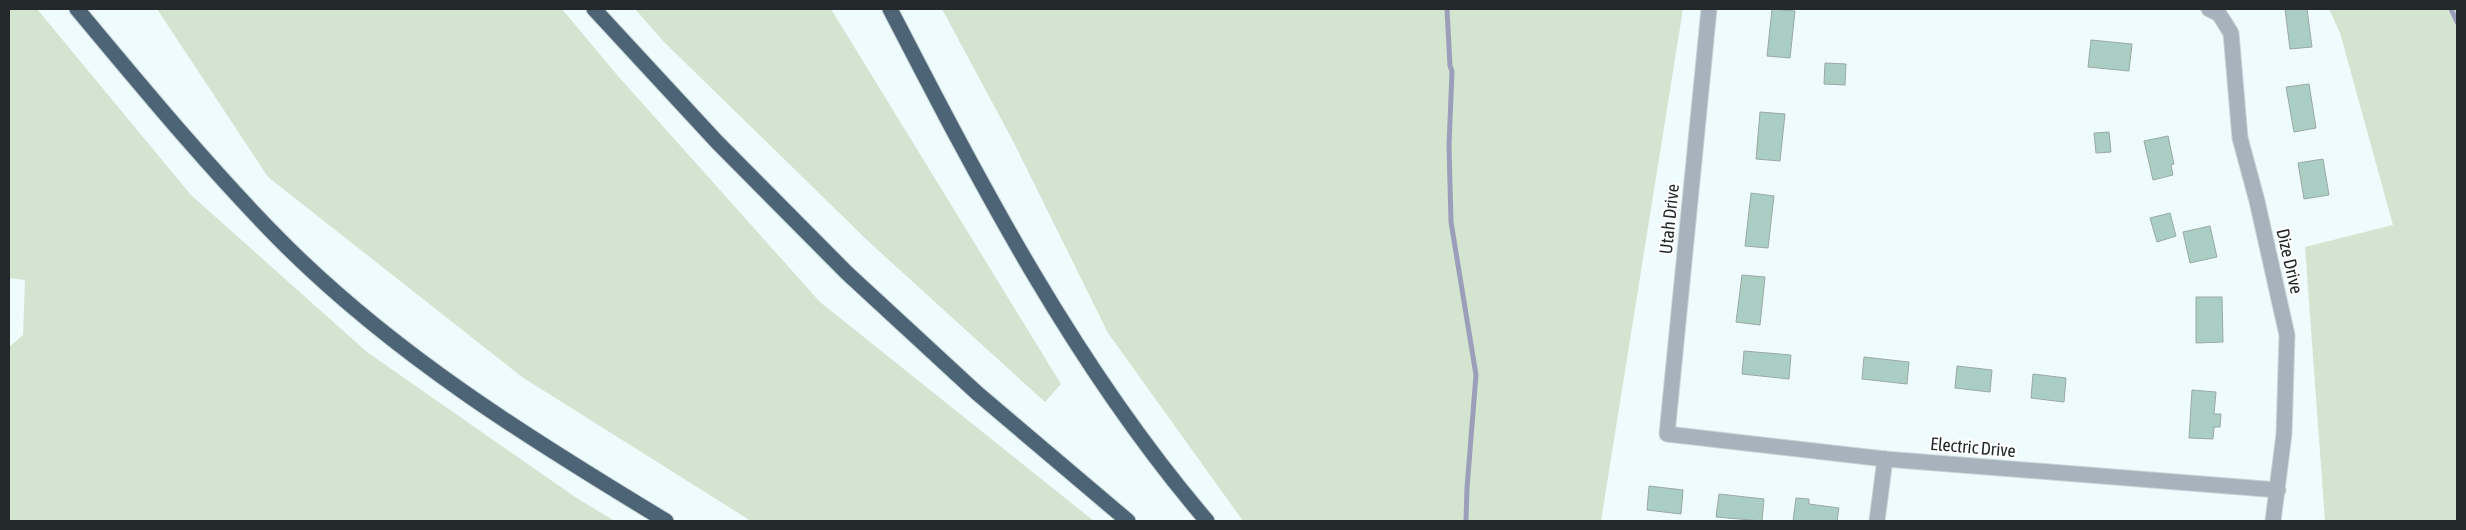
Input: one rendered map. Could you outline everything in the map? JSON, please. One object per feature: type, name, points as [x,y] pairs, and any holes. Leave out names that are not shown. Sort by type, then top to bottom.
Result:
[{"type":"highway","points":[[77,9],[221,177],[281,241],[364,315],[458,389],[561,458],[666,521]]},
{"type":"highway","points":[[594,9],[717,142],[847,273],[977,393],[1128,521]]},
{"type":"highway","points":[[890,9],[929,84],[1042,289],[1084,358],[1134,428],[1207,521]]},
{"type":"street","name":"Utah Drive","points":[[1667,434],[1709,9]]},
{"type":"street","name":"Dize Drive","points":[[2214,11],[2231,33],[2240,138],[2257,201],[2287,335],[2284,434],[2273,521]]},
{"type":"street","name":"Electric Drive","points":[[1667,434],[1885,459],[2278,490]]},
{"type":"street","points":[[1877,521],[1885,459]]},
{"type":"green space","points":[[9,9],[37,9],[191,195],[367,352],[578,499],[615,521],[9,521],[9,347],[23,335],[25,280],[9,278]]},
{"type":"green space","points":[[157,9],[562,9],[618,76],[820,302],[1094,521],[751,521],[522,377],[268,177]]},
{"type":"green space","points":[[635,9],[831,9],[1061,384],[1045,402],[869,242],[664,42]]},
{"type":"green space","points":[[942,9],[1683,9],[1601,521],[1243,521],[1108,333],[1014,143]]},
{"type":"green space","points":[[2329,9],[2457,9],[2457,521],[2325,521],[2305,247],[2393,225],[2340,33]]},
{"type":"building","points":[[1772,9],[1795,11],[1790,58],[1767,56]]},
{"type":"building","points":[[2285,9],[2307,9],[2312,47],[2290,49]]},
{"type":"building","points":[[2091,40],[2132,44],[2129,71],[2088,67]]},
{"type":"building","points":[[1825,63],[1846,64],[1845,85],[1824,84]]},
{"type":"building","points":[[2309,84],[2316,128],[2294,132],[2286,87]]},
{"type":"building","points":[[1760,112],[1785,114],[1780,161],[1756,159]]},
{"type":"building","points":[[2109,132],[2111,152],[2096,153],[2094,133]]},
{"type":"building","points":[[2168,136],[2174,164],[2171,165],[2173,175],[2153,180],[2144,141]]},
{"type":"building","points":[[2323,159],[2329,195],[2304,199],[2298,163]]},
{"type":"building","points":[[1751,193],[1774,196],[1768,248],[1745,246]]},
{"type":"building","points":[[2170,213],[2176,236],[2157,242],[2150,218]]},
{"type":"building","points":[[2210,226],[2217,257],[2190,263],[2183,232]]},
{"type":"building","points":[[1742,275],[1765,277],[1760,325],[1736,322]]},
{"type":"building","points":[[2196,297],[2222,297],[2223,342],[2196,343]]},
{"type":"building","points":[[1744,351],[1791,355],[1789,379],[1742,374]]},
{"type":"building","points":[[1864,357],[1909,362],[1907,384],[1862,379]]},
{"type":"building","points":[[1957,366],[1992,370],[1990,392],[1955,388]]},
{"type":"building","points":[[2033,374],[2066,378],[2064,402],[2031,398]]},
{"type":"building","points":[[2192,390],[2216,392],[2214,414],[2221,414],[2220,427],[2214,427],[2213,439],[2189,438]]},
{"type":"building","points":[[1649,486],[1683,490],[1681,514],[1647,510]]},
{"type":"building","points":[[1719,494],[1764,499],[1762,521],[1716,517]]},
{"type":"building","points":[[1796,498],[1809,499],[1809,504],[1839,508],[1837,521],[1793,521]]},
{"type":"waterway","points":[[1447,9],[1450,66],[1452,71],[1449,146],[1451,222],[1476,375],[1466,521]]},
{"type":"waterway","points":[[2451,9],[2457,22]]}]
